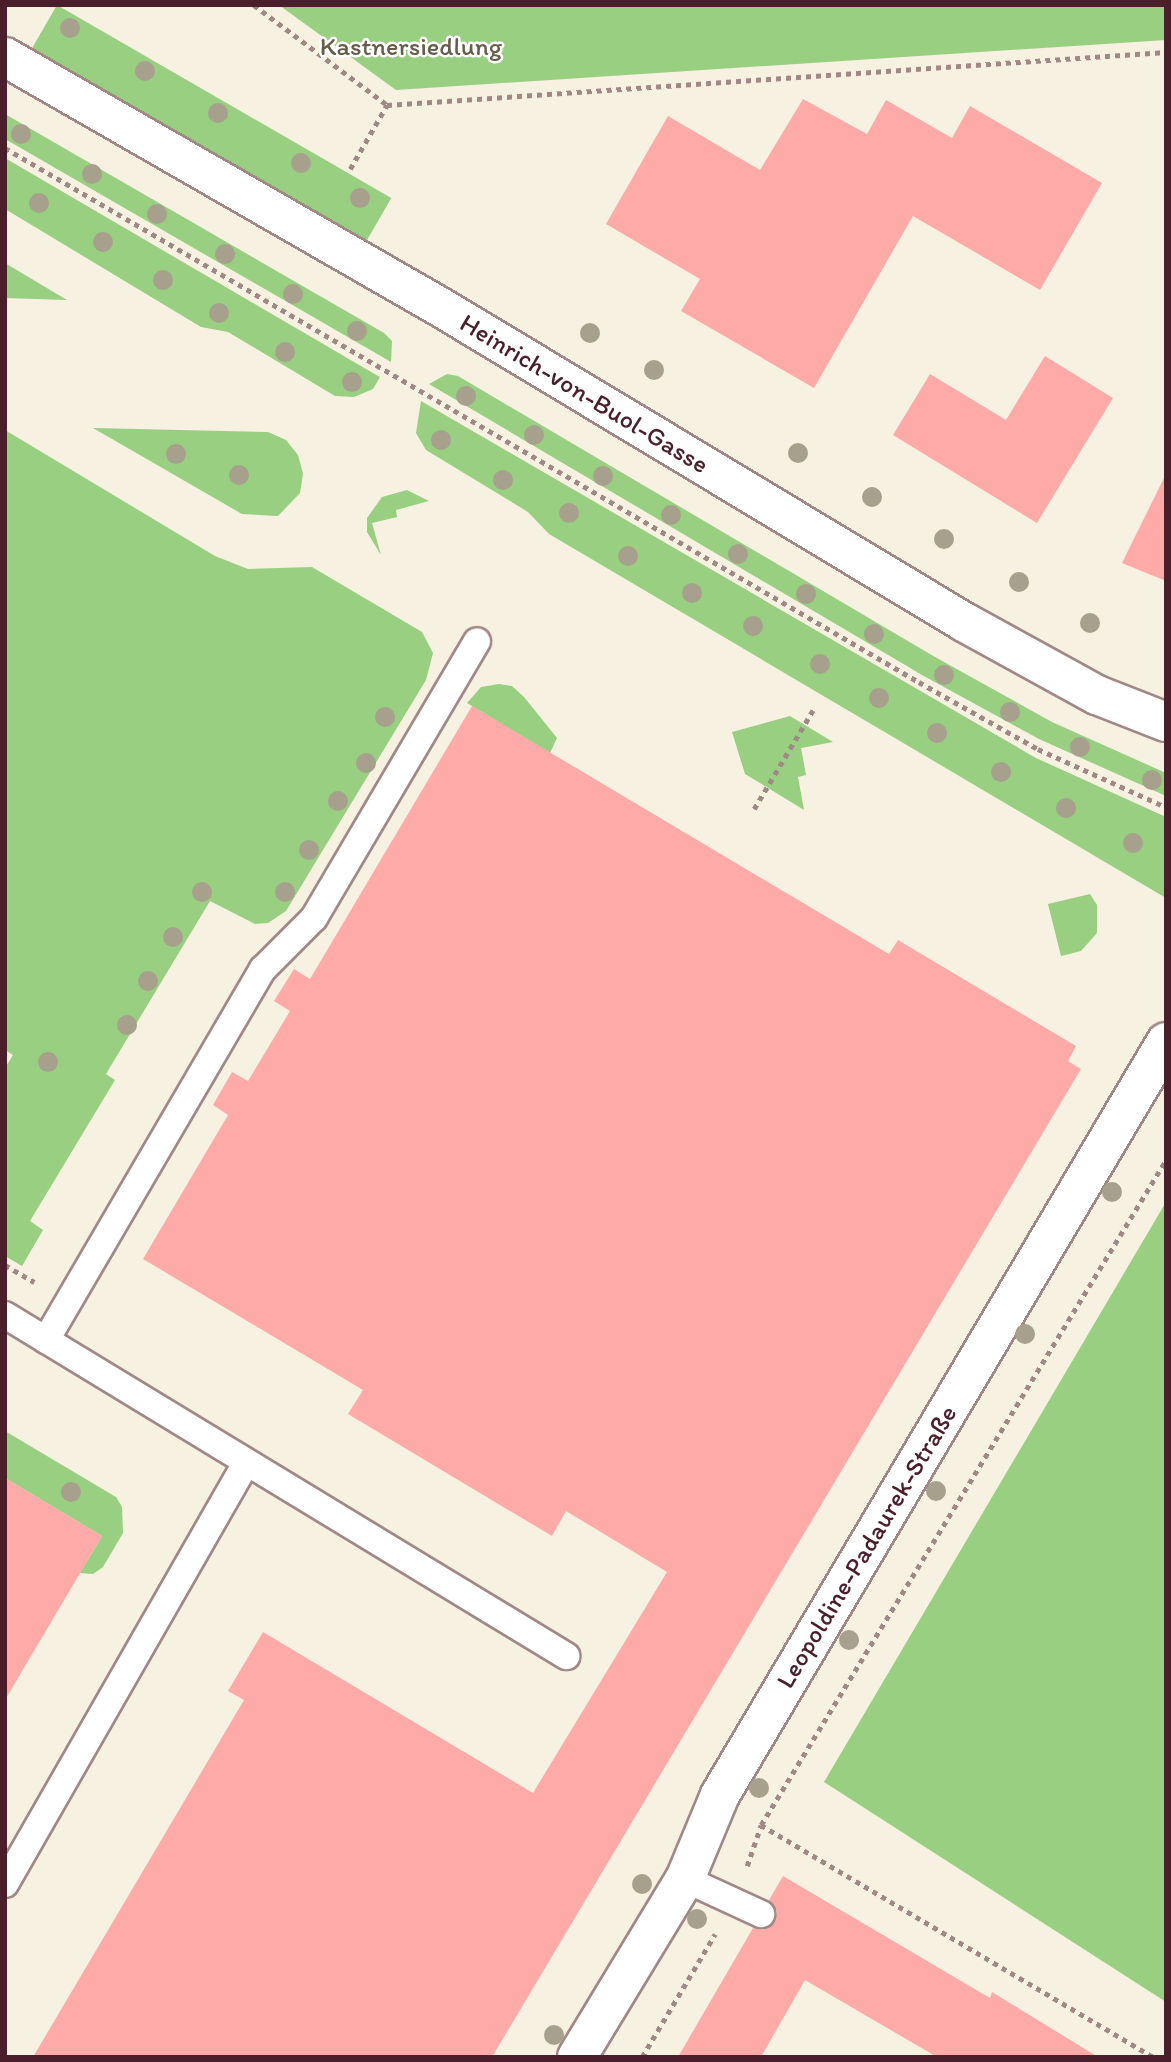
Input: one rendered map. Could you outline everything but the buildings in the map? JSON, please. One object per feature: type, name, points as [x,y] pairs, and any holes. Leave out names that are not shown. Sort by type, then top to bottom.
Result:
[{"type":"street","name":"Heinrich-von-Buol-Gasse","points":[[5,57],[442,308],[964,622],[1097,695],[1166,722]]},
{"type":"street","name":"Leopoldine-Padaurek-Straße","points":[[577,2057],[685,1879],[720,1795],[1166,1042]]},
{"type":"lane","points":[[46,1340],[268,962],[314,918],[477,642]]},
{"type":"lane","points":[[5,1315],[566,1656]]},
{"type":"lane","points":[[5,1884],[247,1462]]},
{"type":"lane","points":[[685,1879],[761,1914]]},
{"type":"path","points":[[254,5],[387,105],[1166,51]]},
{"type":"path","points":[[350,169],[387,105]]},
{"type":"path","points":[[5,148],[919,682],[1038,749],[1166,807]]},
{"type":"path","points":[[754,808],[813,710]]},
{"type":"path","points":[[642,2057],[735,1901],[761,1825],[1166,1160]]},
{"type":"path","points":[[761,1825],[1154,2057]]},
{"type":"green space","points":[[57,5],[391,198],[365,243],[31,50]]},
{"type":"green space","name":"Kastnersiedlung","points":[[279,5],[1166,5],[1166,40],[396,90]]},
{"type":"green space","points":[[5,114],[384,333],[392,341],[391,362],[5,139]]},
{"type":"green space","points":[[5,158],[380,377],[373,389],[354,397],[335,396],[228,332],[201,327],[5,209]]},
{"type":"green space","points":[[5,263],[67,300],[5,298]]},
{"type":"green space","points":[[447,374],[458,376],[935,657],[1052,722],[1166,773],[1166,796],[1039,739],[922,675],[429,384]]},
{"type":"green space","points":[[421,401],[1036,758],[1166,817],[1166,898],[549,534],[528,512],[426,450],[416,433]]},
{"type":"green space","points":[[93,428],[268,432],[286,440],[298,455],[303,474],[300,493],[278,516],[242,514]]},
{"type":"green space","points":[[5,430],[215,556],[248,569],[312,567],[422,632],[433,653],[426,680],[286,911],[268,923],[255,924],[210,901],[106,1074],[115,1080],[30,1221],[43,1230],[22,1266],[5,1256],[5,1068],[13,1055],[5,1050]]},
{"type":"green space","points":[[407,490],[429,501],[396,510],[397,517],[372,523],[381,555],[367,532],[367,518],[382,497]]},
{"type":"green space","points":[[499,684],[512,686],[524,697],[557,738],[550,753],[467,703],[481,687]]},
{"type":"green space","points":[[790,716],[833,742],[801,748],[806,775],[798,777],[804,810],[745,774],[732,732]]},
{"type":"green space","points":[[1090,894],[1097,905],[1097,933],[1081,951],[1061,956],[1048,904]]},
{"type":"green space","points":[[1166,1202],[1166,2002],[824,1782]]},
{"type":"green space","points":[[5,1431],[116,1497],[122,1507],[123,1533],[103,1567],[93,1574],[80,1573],[102,1536],[5,1478]]}]
